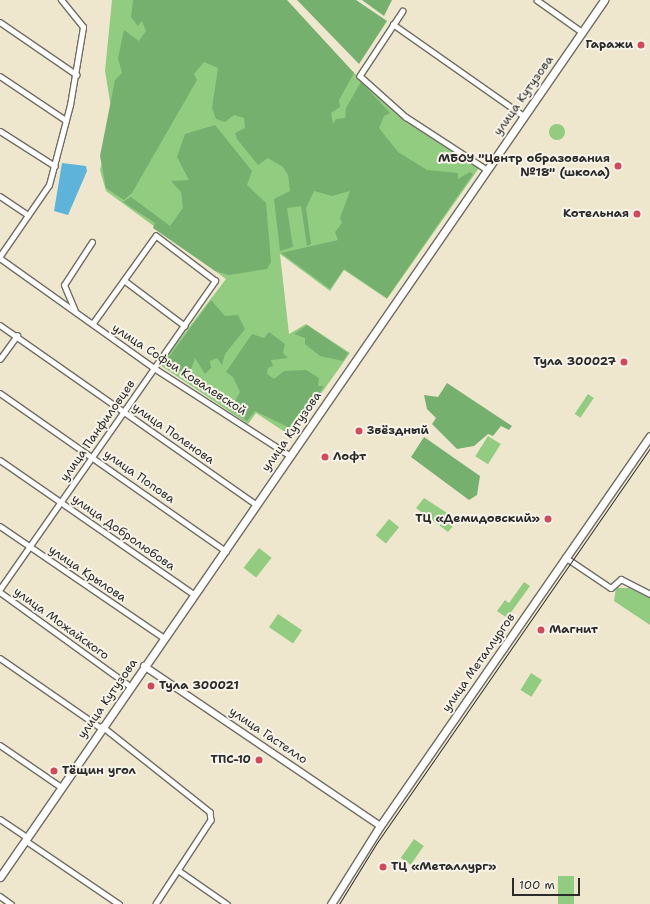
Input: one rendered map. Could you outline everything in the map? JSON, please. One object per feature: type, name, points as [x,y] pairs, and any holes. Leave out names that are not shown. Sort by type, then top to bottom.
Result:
[{"type":"main road","name":"улица Кутузова","points":[[0,877],[130,686],[226,551],[289,455],[604,0]]},
{"type":"main road","name":"улица Металлургов","points":[[331,904],[380,826],[650,436]]},
{"type":"street","points":[[0,257],[49,185],[55,166],[64,119],[77,75],[83,27],[61,0]]},
{"type":"street","points":[[537,0],[582,32]]},
{"type":"street","points":[[403,11],[360,76],[406,117],[486,169]]},
{"type":"street","points":[[0,22],[77,75]]},
{"type":"street","points":[[394,24],[524,116]]},
{"type":"street","points":[[0,76],[64,119]]},
{"type":"street","points":[[0,132],[55,166]]},
{"type":"street","points":[[0,196],[28,215]]},
{"type":"street","name":"улица Панфиловцев","points":[[0,589],[28,546],[123,411],[214,286],[213,277],[156,236],[146,245],[124,280]]},
{"type":"street","points":[[75,311],[64,285],[92,242]]},
{"type":"street","name":"улица Софьи Ковалевской","points":[[0,257],[154,368],[289,455]]},
{"type":"street","points":[[93,324],[124,280],[185,326]]},
{"type":"street","name":"улица Поленова","points":[[0,325],[256,504]]},
{"type":"street","points":[[0,359],[17,336]]},
{"type":"street","name":"улица Попова","points":[[0,393],[226,551]]},
{"type":"street","name":"улица Добролюбова","points":[[0,460],[195,595]]},
{"type":"street","name":"улица Крылова","points":[[0,526],[164,638]]},
{"type":"street","points":[[565,557],[611,588],[621,579],[650,594]]},
{"type":"street","name":"улица Можайского","points":[[0,592],[130,686]]},
{"type":"street","points":[[0,658],[102,727],[208,810],[211,820],[156,904]]},
{"type":"street","name":"улица Гастелло","points":[[144,666],[380,826]]},
{"type":"street","points":[[0,745],[61,787]]},
{"type":"street","points":[[0,819],[119,904]]},
{"type":"street","points":[[178,870],[228,904]]},
{"type":"street","points":[[0,896],[11,904]]},
{"type":"green space","points":[[112,0],[286,0],[358,77],[406,120],[479,168],[387,299],[344,270],[330,291],[280,254],[289,334],[306,324],[350,353],[291,436],[256,413],[248,424],[160,365],[226,279],[106,191],[100,170],[113,120],[105,71]]},
{"type":"green space","points":[[133,0],[287,0],[354,73],[339,100],[340,107],[331,113],[333,124],[336,119],[345,118],[346,108],[361,82],[390,113],[384,116],[379,128],[398,152],[427,170],[458,173],[458,179],[470,172],[473,174],[387,298],[344,269],[330,289],[281,253],[338,240],[335,232],[342,223],[340,218],[350,191],[332,196],[314,191],[306,208],[311,244],[307,246],[301,206],[287,208],[293,247],[280,251],[274,199],[290,191],[288,175],[283,167],[268,158],[258,165],[237,139],[235,133],[245,128],[244,118],[234,115],[225,122],[216,119],[212,108],[218,68],[204,62],[194,74],[197,80],[132,193],[124,200],[106,188],[100,156],[115,80],[122,73],[118,58],[124,30],[139,41],[146,31],[142,21],[138,26],[131,17]]},
{"type":"green space","points":[[297,0],[356,0],[387,21],[359,64]]},
{"type":"green space","points":[[362,0],[392,0],[384,16]]},
{"type":"green space","points":[[557,124],[564,129],[565,132],[560,139],[557,140],[550,135],[549,132],[554,125]]},
{"type":"green space","points":[[215,125],[252,171],[247,185],[266,203],[271,262],[267,269],[229,275],[215,271],[153,228],[155,223],[123,202],[131,197],[170,226],[183,208],[181,192],[171,181],[189,180],[177,157],[185,134]]},
{"type":"green space","points":[[211,300],[225,316],[238,315],[245,329],[225,354],[222,365],[217,358],[210,361],[211,368],[205,374],[195,358],[190,373],[169,369],[166,361]]},
{"type":"green space","points":[[307,325],[348,353],[343,361],[320,356],[305,344],[305,338],[294,334]]},
{"type":"green space","points":[[269,332],[285,344],[283,353],[288,358],[271,360],[273,366],[268,368],[267,374],[274,379],[284,371],[306,370],[319,378],[318,386],[324,386],[303,417],[290,428],[255,411],[247,421],[230,409],[240,392],[233,377],[226,372],[252,334],[264,338]]},
{"type":"green space","points":[[447,383],[512,426],[509,430],[501,426],[493,436],[488,434],[474,446],[457,449],[432,424],[436,418],[427,409],[424,395],[438,397]]},
{"type":"green space","points":[[588,394],[594,398],[580,418],[575,414]]},
{"type":"green space","points":[[488,436],[501,444],[488,464],[475,456]]},
{"type":"green space","points":[[424,437],[480,476],[477,495],[469,500],[411,457]]},
{"type":"green space","points":[[424,498],[458,520],[448,532],[416,508]]},
{"type":"green space","points":[[389,519],[399,527],[386,544],[376,535]]},
{"type":"green space","points":[[259,548],[272,558],[256,578],[244,568]]},
{"type":"green space","points":[[524,582],[530,586],[507,618],[497,611],[505,600],[509,603]]},
{"type":"green space","points":[[616,588],[629,588],[650,598],[650,625],[614,601]]},
{"type":"green space","points":[[278,614],[302,630],[293,643],[269,627]]},
{"type":"green space","points":[[531,673],[542,680],[531,697],[520,690]]},
{"type":"green space","points":[[414,839],[424,846],[411,865],[401,858]]},
{"type":"green space","points":[[558,876],[574,876],[574,904],[558,904]]},
{"type":"water","points":[[62,163],[86,166],[87,171],[68,215],[54,211]]},
{"type":"tram line","points":[[339,904],[376,844],[650,449]]},
{"type":"place","name":"Гаражи","points":[[641,45]]},
{"type":"place","name":"МБОУ \"Центр образования №18\" (школа)","points":[[618,166]]},
{"type":"place","name":"Котельная","points":[[637,214]]},
{"type":"place","name":"Тула 300027","points":[[624,362]]},
{"type":"place","name":"Звёздный","points":[[359,431]]},
{"type":"place","name":"Лофт","points":[[325,457]]},
{"type":"place","name":"ТЦ «Демидовский»","points":[[548,519]]},
{"type":"place","name":"Магнит","points":[[541,630]]},
{"type":"place","name":"Тула 300021","points":[[151,686]]},
{"type":"place","name":"ТПС-10","points":[[259,760]]},
{"type":"place","name":"Тёщин угол","points":[[54,771]]},
{"type":"place","name":"ТЦ «Металлург»","points":[[383,867]]}]
